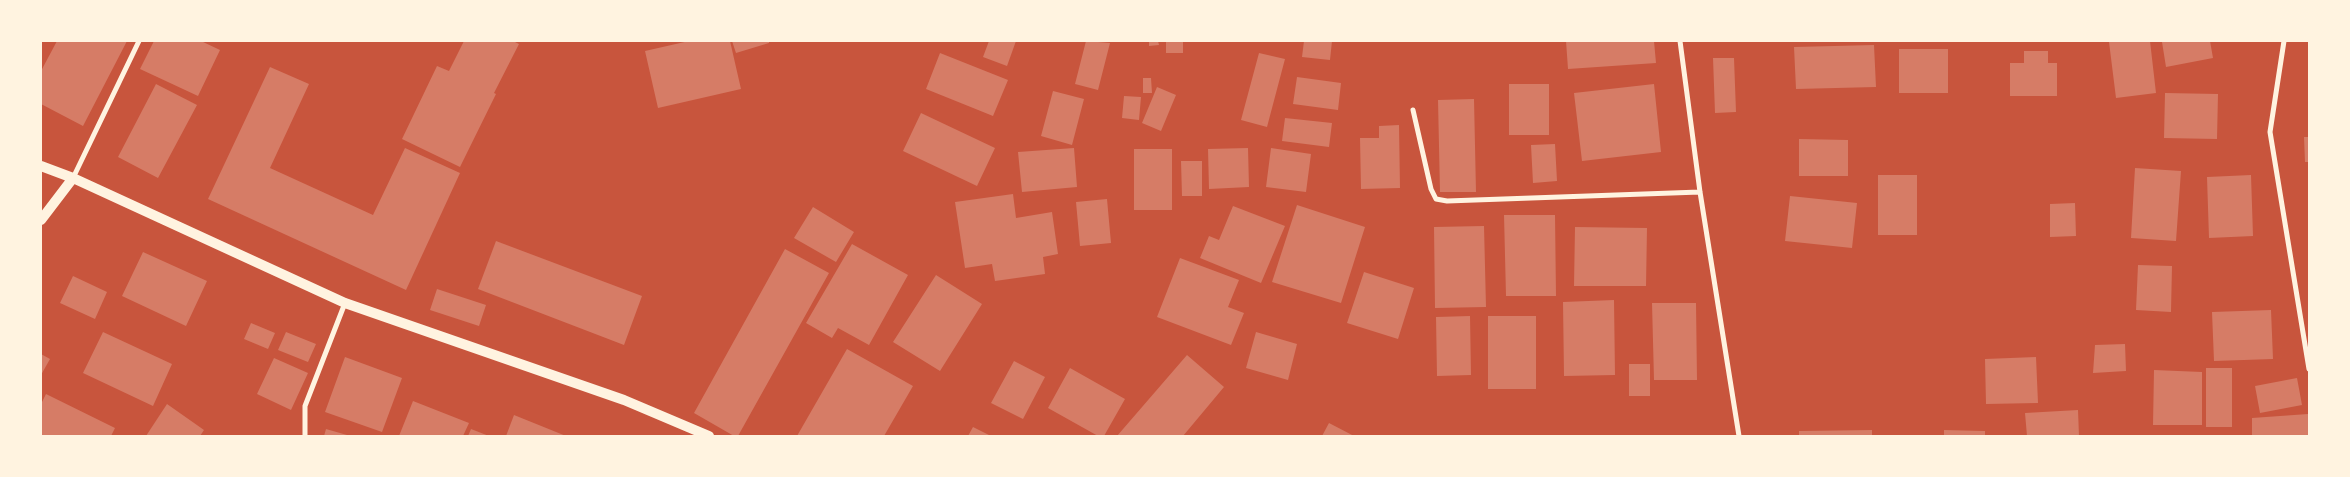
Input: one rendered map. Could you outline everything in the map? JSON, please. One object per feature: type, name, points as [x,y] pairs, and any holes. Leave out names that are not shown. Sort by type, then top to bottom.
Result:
[{"type":"main road","points":[[41,166],[73,178],[345,303],[624,400],[709,436]]},
{"type":"main road","points":[[41,220],[73,178]]},
{"type":"street","points":[[73,178],[140,41]]},
{"type":"street","points":[[1680,41],[1700,192],[1739,436]]},
{"type":"street","points":[[2284,41],[2270,132],[2309,369]]},
{"type":"street","points":[[1413,110],[1431,189],[1436,199],[1447,201],[1700,192]]},
{"type":"street","points":[[305,436],[305,406],[345,303]]},
{"type":"building","points":[[57,41],[127,41],[83,126],[41,104],[41,71]]},
{"type":"building","points":[[154,41],[201,41],[220,50],[198,96],[140,69]]},
{"type":"building","points":[[464,41],[513,41],[519,44],[460,167],[402,139],[437,66],[449,71]]},
{"type":"building","points":[[689,41],[730,41],[741,89],[658,108],[645,51]]},
{"type":"building","points":[[732,41],[769,41],[769,43],[736,53]]},
{"type":"building","points":[[989,41],[1016,41],[1007,66],[983,57]]},
{"type":"building","points":[[1086,41],[1110,43],[1098,90],[1075,84]]},
{"type":"building","points":[[1149,41],[1158,41],[1159,45],[1149,46]]},
{"type":"building","points":[[1166,41],[1183,41],[1183,53],[1166,53]]},
{"type":"building","points":[[1304,41],[1332,41],[1330,60],[1302,57]]},
{"type":"building","points":[[1566,41],[1654,41],[1656,63],[1568,69]]},
{"type":"building","points":[[2150,41],[2156,93],[2116,98],[2109,42]]},
{"type":"building","points":[[2210,41],[2213,58],[2166,67],[2162,42]]},
{"type":"building","points":[[1874,45],[1876,87],[1796,89],[1794,47]]},
{"type":"building","points":[[1899,49],[1948,49],[1948,93],[1899,93]]},
{"type":"building","points":[[2024,51],[2048,51],[2048,63],[2057,63],[2057,96],[2010,96],[2010,63],[2024,63]]},
{"type":"building","points":[[940,53],[1008,80],[993,116],[926,89]]},
{"type":"building","points":[[1259,53],[1285,59],[1267,127],[1241,120]]},
{"type":"building","points":[[1713,58],[1734,58],[1736,112],[1715,113]]},
{"type":"building","points":[[270,67],[309,84],[270,168],[373,215],[405,148],[460,173],[406,290],[208,199]]},
{"type":"building","points":[[1297,77],[1341,83],[1338,110],[1293,104]]},
{"type":"building","points":[[1143,78],[1151,78],[1152,93],[1143,93]]},
{"type":"building","points":[[156,84],[197,105],[158,178],[118,157]]},
{"type":"building","points":[[1509,84],[1549,84],[1549,135],[1509,135]]},
{"type":"building","points":[[1654,84],[1661,152],[1582,161],[1574,93]]},
{"type":"building","points":[[1157,87],[1176,95],[1161,131],[1142,123]]},
{"type":"building","points":[[1053,91],[1084,99],[1072,145],[1041,136]]},
{"type":"building","points":[[2165,93],[2218,94],[2217,139],[2164,138]]},
{"type":"building","points":[[1124,96],[1141,97],[1139,120],[1122,118]]},
{"type":"building","points":[[1474,99],[1476,192],[1440,192],[1438,100]]},
{"type":"building","points":[[921,113],[995,148],[977,186],[903,151]]},
{"type":"building","points":[[1285,118],[1332,123],[1329,147],[1282,141]]},
{"type":"building","points":[[1399,125],[1400,188],[1361,189],[1360,138],[1379,138],[1379,126]]},
{"type":"building","points":[[2304,137],[2309,137],[2309,162],[2305,162]]},
{"type":"building","points":[[1799,139],[1848,140],[1848,176],[1799,176]]},
{"type":"building","points":[[1555,144],[1557,181],[1533,183],[1531,145]]},
{"type":"building","points":[[1074,148],[1077,187],[1022,192],[1018,152]]},
{"type":"building","points":[[1248,148],[1249,187],[1209,189],[1208,149]]},
{"type":"building","points":[[1271,148],[1311,154],[1306,192],[1266,187]]},
{"type":"building","points":[[1134,149],[1172,149],[1172,210],[1134,210]]},
{"type":"building","points":[[1181,161],[1202,161],[1202,196],[1182,196]]},
{"type":"building","points":[[2135,168],[2181,171],[2176,241],[2131,238]]},
{"type":"building","points":[[1878,175],[1917,175],[1917,235],[1878,235]]},
{"type":"building","points":[[2251,175],[2253,236],[2209,238],[2207,177]]},
{"type":"building","points":[[1013,194],[1016,218],[1052,212],[1058,254],[1043,257],[1045,274],[995,281],[992,264],[965,268],[955,202]]},
{"type":"building","points":[[1790,196],[1857,203],[1852,248],[1785,241]]},
{"type":"building","points":[[1107,199],[1111,243],[1080,246],[1076,202]]},
{"type":"building","points":[[2075,203],[2076,236],[2050,237],[2050,204]]},
{"type":"building","points":[[1297,205],[1365,227],[1341,303],[1272,282]]},
{"type":"building","points":[[1233,206],[1285,226],[1261,283],[1200,258],[1209,236],[1219,240]]},
{"type":"building","points":[[813,207],[854,232],[836,262],[794,238]]},
{"type":"building","points":[[1504,215],[1555,215],[1556,296],[1506,296]]},
{"type":"building","points":[[1484,226],[1486,307],[1435,308],[1434,227]]},
{"type":"building","points":[[1575,227],[1647,228],[1646,286],[1574,286]]},
{"type":"building","points":[[496,241],[642,296],[624,345],[478,289]]},
{"type":"building","points":[[852,244],[908,275],[869,345],[838,328],[832,338],[806,323]]},
{"type":"building","points":[[785,249],[829,273],[738,436],[734,436],[694,413]]},
{"type":"building","points":[[143,252],[207,281],[186,326],[122,296]]},
{"type":"building","points":[[1180,258],[1239,280],[1228,307],[1244,313],[1231,345],[1157,317]]},
{"type":"building","points":[[2138,265],[2172,266],[2171,312],[2136,310]]},
{"type":"building","points":[[1364,272],[1414,288],[1398,339],[1347,323]]},
{"type":"building","points":[[936,275],[982,304],[940,371],[893,342]]},
{"type":"building","points":[[73,276],[107,292],[95,319],[60,303]]},
{"type":"building","points":[[437,289],[486,305],[479,326],[430,310]]},
{"type":"building","points":[[1614,300],[1615,375],[1564,376],[1563,302]]},
{"type":"building","points":[[1652,303],[1696,303],[1697,380],[1654,380]]},
{"type":"building","points":[[2271,310],[2273,359],[2214,361],[2212,312]]},
{"type":"building","points":[[1470,316],[1471,375],[1437,376],[1436,317]]},
{"type":"building","points":[[1488,316],[1536,316],[1536,389],[1488,389]]},
{"type":"building","points":[[251,323],[275,333],[268,349],[244,339]]},
{"type":"building","points":[[103,332],[172,364],[153,406],[83,373]]},
{"type":"building","points":[[286,332],[316,344],[308,362],[278,350]]},
{"type":"building","points":[[1256,332],[1297,344],[1288,380],[1246,368]]},
{"type":"building","points":[[2125,344],[2126,371],[2093,373],[2095,345]]},
{"type":"building","points":[[847,349],[913,386],[884,436],[797,436]]},
{"type":"building","points":[[41,354],[50,359],[41,375]]},
{"type":"building","points":[[1187,355],[1224,387],[1183,436],[1117,436]]},
{"type":"building","points":[[345,357],[402,378],[382,432],[325,412]]},
{"type":"building","points":[[2036,357],[2038,403],[1986,404],[1985,359]]},
{"type":"building","points":[[274,358],[308,373],[291,410],[257,394]]},
{"type":"building","points":[[1014,361],[1045,377],[1023,419],[991,403]]},
{"type":"building","points":[[1629,364],[1650,364],[1650,396],[1629,396]]},
{"type":"building","points":[[1070,368],[1125,399],[1104,436],[1098,436],[1048,408]]},
{"type":"building","points":[[2206,368],[2232,368],[2232,427],[2206,427]]},
{"type":"building","points":[[2154,370],[2202,372],[2202,425],[2153,425]]},
{"type":"building","points":[[2297,378],[2302,405],[2260,413],[2255,386]]},
{"type":"building","points":[[46,394],[115,428],[111,436],[41,436],[41,404]]},
{"type":"building","points":[[413,401],[469,423],[463,436],[399,436]]},
{"type":"building","points":[[167,404],[204,430],[200,436],[146,436]]},
{"type":"building","points":[[2078,410],[2079,436],[2027,436],[2025,413]]},
{"type":"building","points":[[2308,414],[2308,436],[2252,436],[2252,418]]},
{"type":"building","points":[[514,415],[566,436],[506,436]]},
{"type":"building","points":[[1329,423],[1354,436],[1322,436]]},
{"type":"building","points":[[973,427],[991,436],[968,436]]},
{"type":"building","points":[[326,429],[347,435],[347,436],[324,436]]},
{"type":"building","points":[[471,429],[489,436],[468,436]]},
{"type":"building","points":[[1872,430],[1872,436],[1799,436],[1799,431]]},
{"type":"building","points":[[1944,430],[1985,431],[1985,436],[1944,436]]}]
